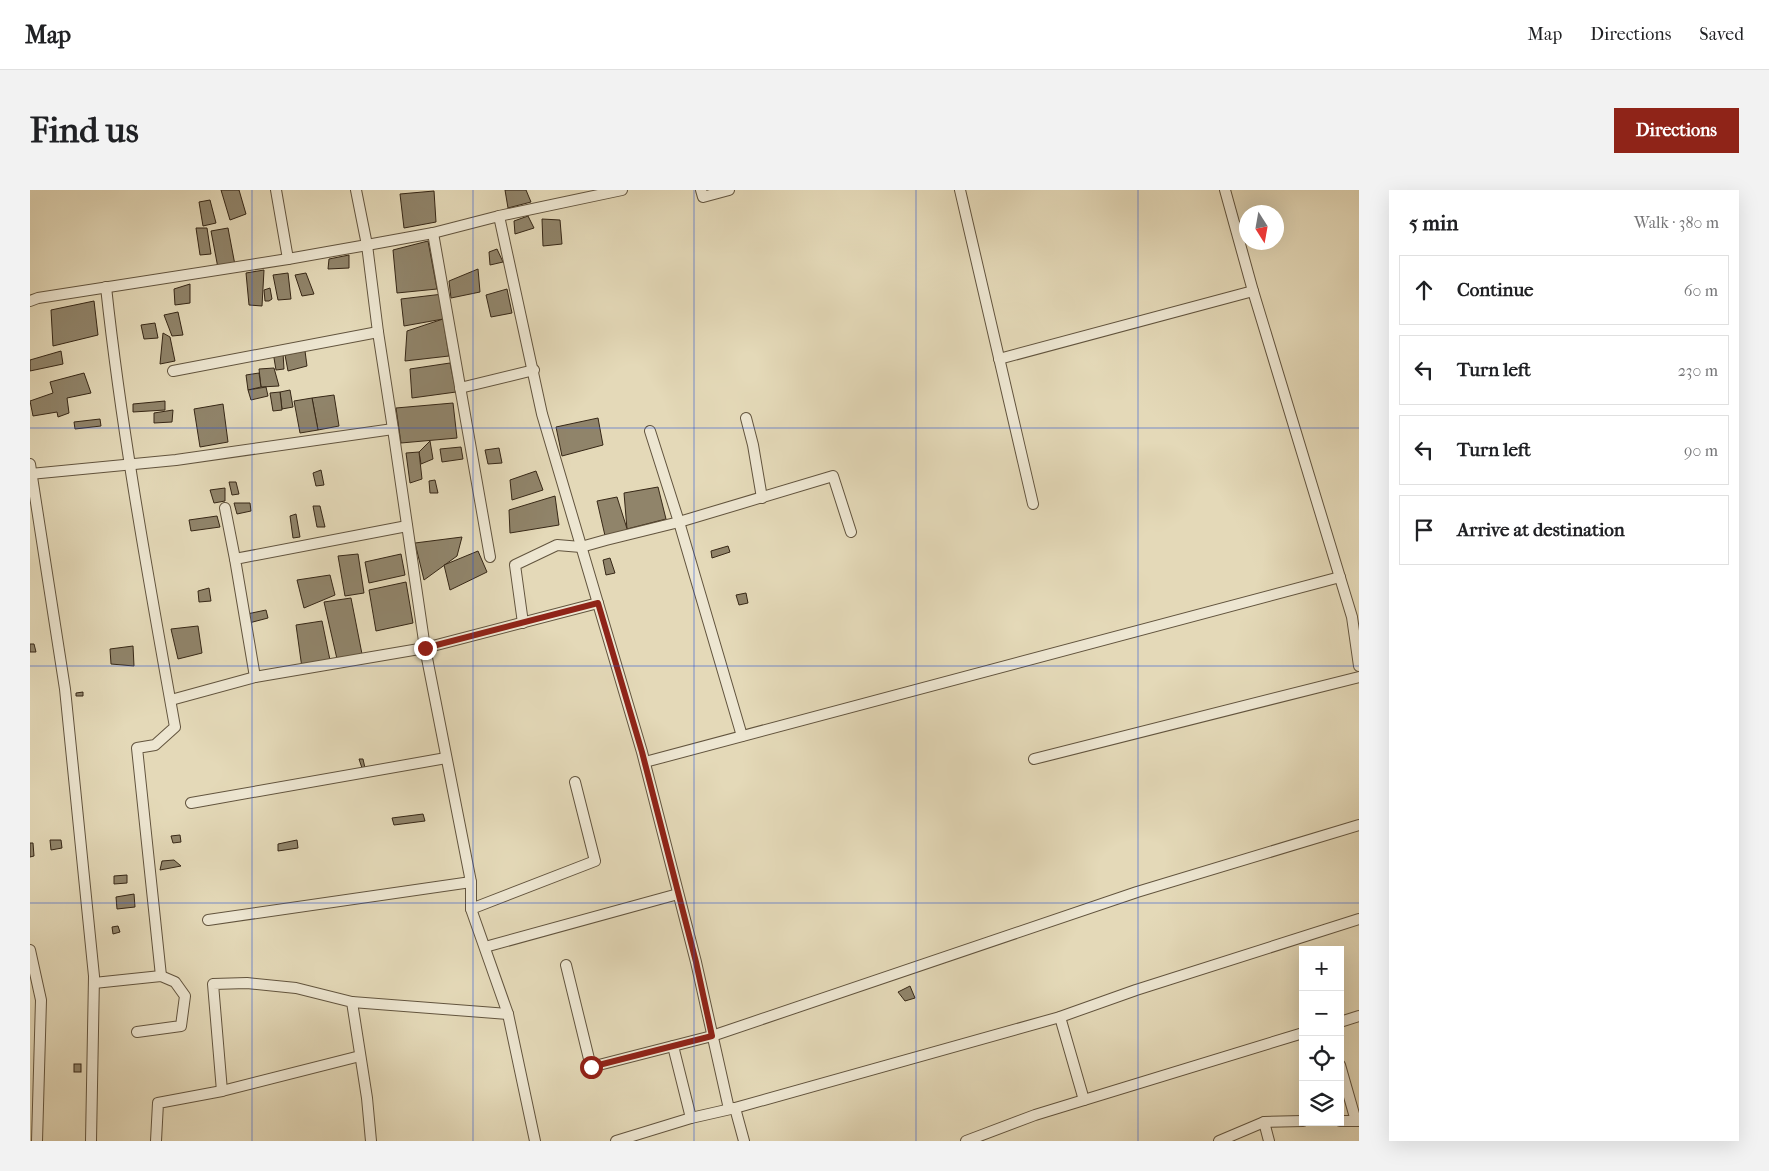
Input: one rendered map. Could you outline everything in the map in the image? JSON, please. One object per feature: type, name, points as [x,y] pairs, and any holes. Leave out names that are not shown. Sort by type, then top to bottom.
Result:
[{"type":"street","points":[[276,190],[288,259]]},
{"type":"street","points":[[356,190],[367,245],[378,332],[425,648],[471,882],[471,909],[508,1014],[535,1141]]},
{"type":"street","points":[[30,301],[38,298],[288,259],[433,233],[500,216],[622,190]]},
{"type":"street","points":[[701,190],[703,197],[729,190]]},
{"type":"street","points":[[960,190],[1033,504]]},
{"type":"street","points":[[1225,190],[1253,291],[1352,617],[1359,666]]},
{"type":"street","points":[[500,216],[542,414],[645,762],[712,1036],[732,1109],[744,1141]]},
{"type":"street","points":[[433,233],[490,558]]},
{"type":"street","points":[[106,288],[131,465],[176,727],[155,745],[137,748],[160,976]]},
{"type":"street","points":[[999,359],[1253,291]]},
{"type":"street","points":[[173,371],[378,332]]},
{"type":"street","points":[[460,388],[534,370]]},
{"type":"street","points":[[746,418],[753,444],[762,498]]},
{"type":"street","points":[[91,1141],[94,983],[65,689],[30,470],[131,465],[176,460],[393,428]]},
{"type":"street","points":[[650,431],[742,736]]},
{"type":"street","points":[[523,622],[515,565],[557,546],[581,546],[679,522],[833,476],[851,532]]},
{"type":"street","points":[[225,508],[255,677]]},
{"type":"street","points":[[235,559],[407,526]]},
{"type":"street","points":[[645,762],[1340,577]]},
{"type":"street","points":[[170,700],[255,677],[425,648],[598,603]]},
{"type":"street","points":[[1034,759],[1359,677]]},
{"type":"street","points":[[191,803],[446,758]]},
{"type":"street","points":[[471,909],[595,861],[574,782]]},
{"type":"street","points":[[566,965],[591,1067],[712,1036],[1137,892],[1359,825]]},
{"type":"street","points":[[208,920],[471,882]]},
{"type":"street","points":[[485,947],[678,894]]},
{"type":"street","points":[[616,1141],[691,1118],[732,1109],[1060,1017],[1136,990],[1359,919]]},
{"type":"street","points":[[30,950],[41,1000],[37,1141]]},
{"type":"street","points":[[94,983],[160,976],[175,982],[186,996],[181,1026],[137,1032]]},
{"type":"street","points":[[222,1091],[213,984],[247,983],[296,988],[352,1002],[508,1014]]},
{"type":"street","points":[[352,1002],[367,1098],[371,1141]]},
{"type":"street","points":[[1344,1021],[1359,1016]]},
{"type":"street","points":[[1060,1017],[1084,1100]]},
{"type":"street","points":[[966,1141],[1035,1115],[1299,1034]]},
{"type":"street","points":[[673,1046],[691,1118]]},
{"type":"street","points":[[156,1141],[158,1103],[222,1091],[360,1056]]},
{"type":"street","points":[[1344,1077],[1358,1121],[1344,1121]]},
{"type":"street","points":[[1219,1141],[1264,1122],[1299,1121]]},
{"type":"street","points":[[1264,1122],[1269,1141]]},
{"type":"building","points":[[221,190],[239,190],[246,214],[230,220]]},
{"type":"building","points":[[505,190],[526,190],[531,202],[508,208]]},
{"type":"building","points":[[434,191],[436,222],[404,228],[400,194]]},
{"type":"building","points":[[210,200],[216,223],[203,226],[199,202]]},
{"type":"building","points":[[528,216],[534,228],[515,234],[514,221]]},
{"type":"building","points":[[542,219],[560,220],[562,244],[543,246]]},
{"type":"building","points":[[196,228],[207,228],[211,254],[200,255]]},
{"type":"building","points":[[228,228],[235,265],[218,268],[211,231]]},
{"type":"building","points":[[428,241],[437,289],[397,293],[393,250]]},
{"type":"building","points":[[497,249],[503,262],[490,265],[489,252]]},
{"type":"building","points":[[349,255],[349,268],[328,269],[329,259]]},
{"type":"building","points":[[478,269],[480,292],[451,298],[449,281]]},
{"type":"building","points":[[264,270],[262,306],[249,305],[246,273]]},
{"type":"building","points":[[288,273],[291,299],[278,300],[273,275]]},
{"type":"building","points":[[306,273],[314,294],[302,296],[295,275]]},
{"type":"building","points":[[190,284],[190,303],[175,305],[174,289]]},
{"type":"building","points":[[270,288],[272,299],[265,301],[264,290]]},
{"type":"building","points":[[507,289],[512,313],[491,317],[486,295]]},
{"type":"building","points":[[443,294],[443,319],[404,326],[401,299]]},
{"type":"building","points":[[94,301],[98,335],[53,346],[51,310]]},
{"type":"building","points":[[178,312],[183,335],[172,336],[164,315]]},
{"type":"building","points":[[443,319],[449,356],[405,361],[407,331]]},
{"type":"building","points":[[155,323],[158,338],[144,339],[141,325]]},
{"type":"building","points":[[163,333],[170,337],[175,361],[160,364]]},
{"type":"building","points":[[61,351],[63,364],[30,371],[30,360]]},
{"type":"building","points":[[305,351],[307,366],[288,371],[285,355]]},
{"type":"building","points":[[273,352],[283,353],[284,369],[276,370]]},
{"type":"building","points":[[450,363],[456,392],[412,398],[410,369]]},
{"type":"building","points":[[274,368],[279,386],[261,387],[259,369]]},
{"type":"building","points":[[84,373],[91,393],[67,398],[69,413],[58,417],[57,412],[33,416],[30,401],[53,393],[50,382]]},
{"type":"building","points":[[259,373],[261,387],[248,390],[246,375]]},
{"type":"building","points":[[266,387],[268,396],[251,400],[248,390]]},
{"type":"building","points":[[290,390],[293,407],[282,409],[280,392]]},
{"type":"building","points":[[280,392],[282,410],[273,411],[270,393]]},
{"type":"building","points":[[334,395],[339,426],[318,430],[312,398]]},
{"type":"building","points":[[312,398],[318,430],[300,433],[294,401]]},
{"type":"building","points":[[165,401],[165,410],[133,412],[133,404]]},
{"type":"building","points":[[453,403],[457,438],[401,443],[396,408]]},
{"type":"building","points":[[223,404],[228,442],[200,447],[194,409]]},
{"type":"building","points":[[173,410],[172,422],[154,423],[154,413]]},
{"type":"building","points":[[598,418],[603,445],[562,456],[556,427]]},
{"type":"building","points":[[100,419],[101,426],[75,429],[74,422]]},
{"type":"building","points":[[430,441],[433,459],[421,464],[419,452]]},
{"type":"building","points":[[461,447],[463,459],[442,462],[440,449]]},
{"type":"building","points":[[499,448],[502,463],[488,464],[485,450]]},
{"type":"building","points":[[419,452],[422,479],[410,483],[406,453]]},
{"type":"building","points":[[321,470],[324,485],[316,486],[313,473]]},
{"type":"building","points":[[536,471],[543,490],[512,500],[510,480]]},
{"type":"building","points":[[435,480],[438,493],[430,493],[429,481]]},
{"type":"building","points":[[229,482],[236,482],[239,494],[232,495]]},
{"type":"building","points":[[658,487],[666,519],[627,529],[624,493]]},
{"type":"building","points":[[225,488],[225,501],[214,503],[210,490]]},
{"type":"building","points":[[555,496],[559,525],[510,533],[509,510]]},
{"type":"building","points":[[617,497],[629,535],[606,540],[597,501]]},
{"type":"building","points":[[234,503],[250,503],[251,511],[237,514]]},
{"type":"building","points":[[313,506],[320,506],[325,527],[317,527]]},
{"type":"building","points":[[296,514],[300,537],[293,538],[290,516]]},
{"type":"building","points":[[217,516],[220,527],[191,531],[189,520]]},
{"type":"building","points":[[462,537],[457,556],[424,580],[415,543]]},
{"type":"building","points":[[728,546],[730,552],[712,558],[711,551]]},
{"type":"building","points":[[478,551],[487,572],[450,590],[444,565]]},
{"type":"building","points":[[358,554],[364,593],[345,596],[338,556]]},
{"type":"building","points":[[401,554],[405,575],[369,583],[365,562]]},
{"type":"building","points":[[610,558],[615,573],[606,575],[603,560]]},
{"type":"building","points":[[330,575],[335,595],[304,608],[297,580]]},
{"type":"building","points":[[406,582],[413,623],[376,631],[369,590]]},
{"type":"building","points":[[209,588],[211,601],[199,602],[198,591]]},
{"type":"building","points":[[746,593],[748,603],[739,605],[736,595]]},
{"type":"building","points":[[351,598],[362,654],[337,659],[324,602]]},
{"type":"building","points":[[266,610],[268,618],[249,623],[247,614]]},
{"type":"building","points":[[322,621],[330,660],[302,668],[296,625]]},
{"type":"building","points":[[198,626],[202,653],[178,659],[171,629]]},
{"type":"building","points":[[30,644],[34,644],[36,652],[30,652]]},
{"type":"building","points":[[133,646],[134,666],[111,664],[110,649]]},
{"type":"building","points":[[83,692],[83,696],[76,696],[76,693]]},
{"type":"building","points":[[359,759],[363,759],[365,768],[362,768]]},
{"type":"building","points":[[423,814],[425,821],[394,825],[392,818]]},
{"type":"building","points":[[180,835],[181,842],[173,843],[171,836]]},
{"type":"building","points":[[50,840],[61,840],[62,848],[51,850]]},
{"type":"building","points":[[297,840],[298,848],[278,851],[278,844]]},
{"type":"building","points":[[30,843],[33,843],[34,856],[30,857]]},
{"type":"building","points":[[174,860],[181,866],[160,870],[162,861]]},
{"type":"building","points":[[127,875],[127,883],[114,884],[114,876]]},
{"type":"building","points":[[134,894],[135,907],[117,909],[116,897]]},
{"type":"building","points":[[118,926],[120,932],[113,934],[112,927]]},
{"type":"building","points":[[910,986],[915,998],[905,1001],[898,992]]},
{"type":"building","points":[[74,1064],[81,1064],[81,1072],[74,1072]]},
{"type":"route","points":[[425,648],[598,603],[642,752],[696,962],[712,1036],[591,1067]]}]
